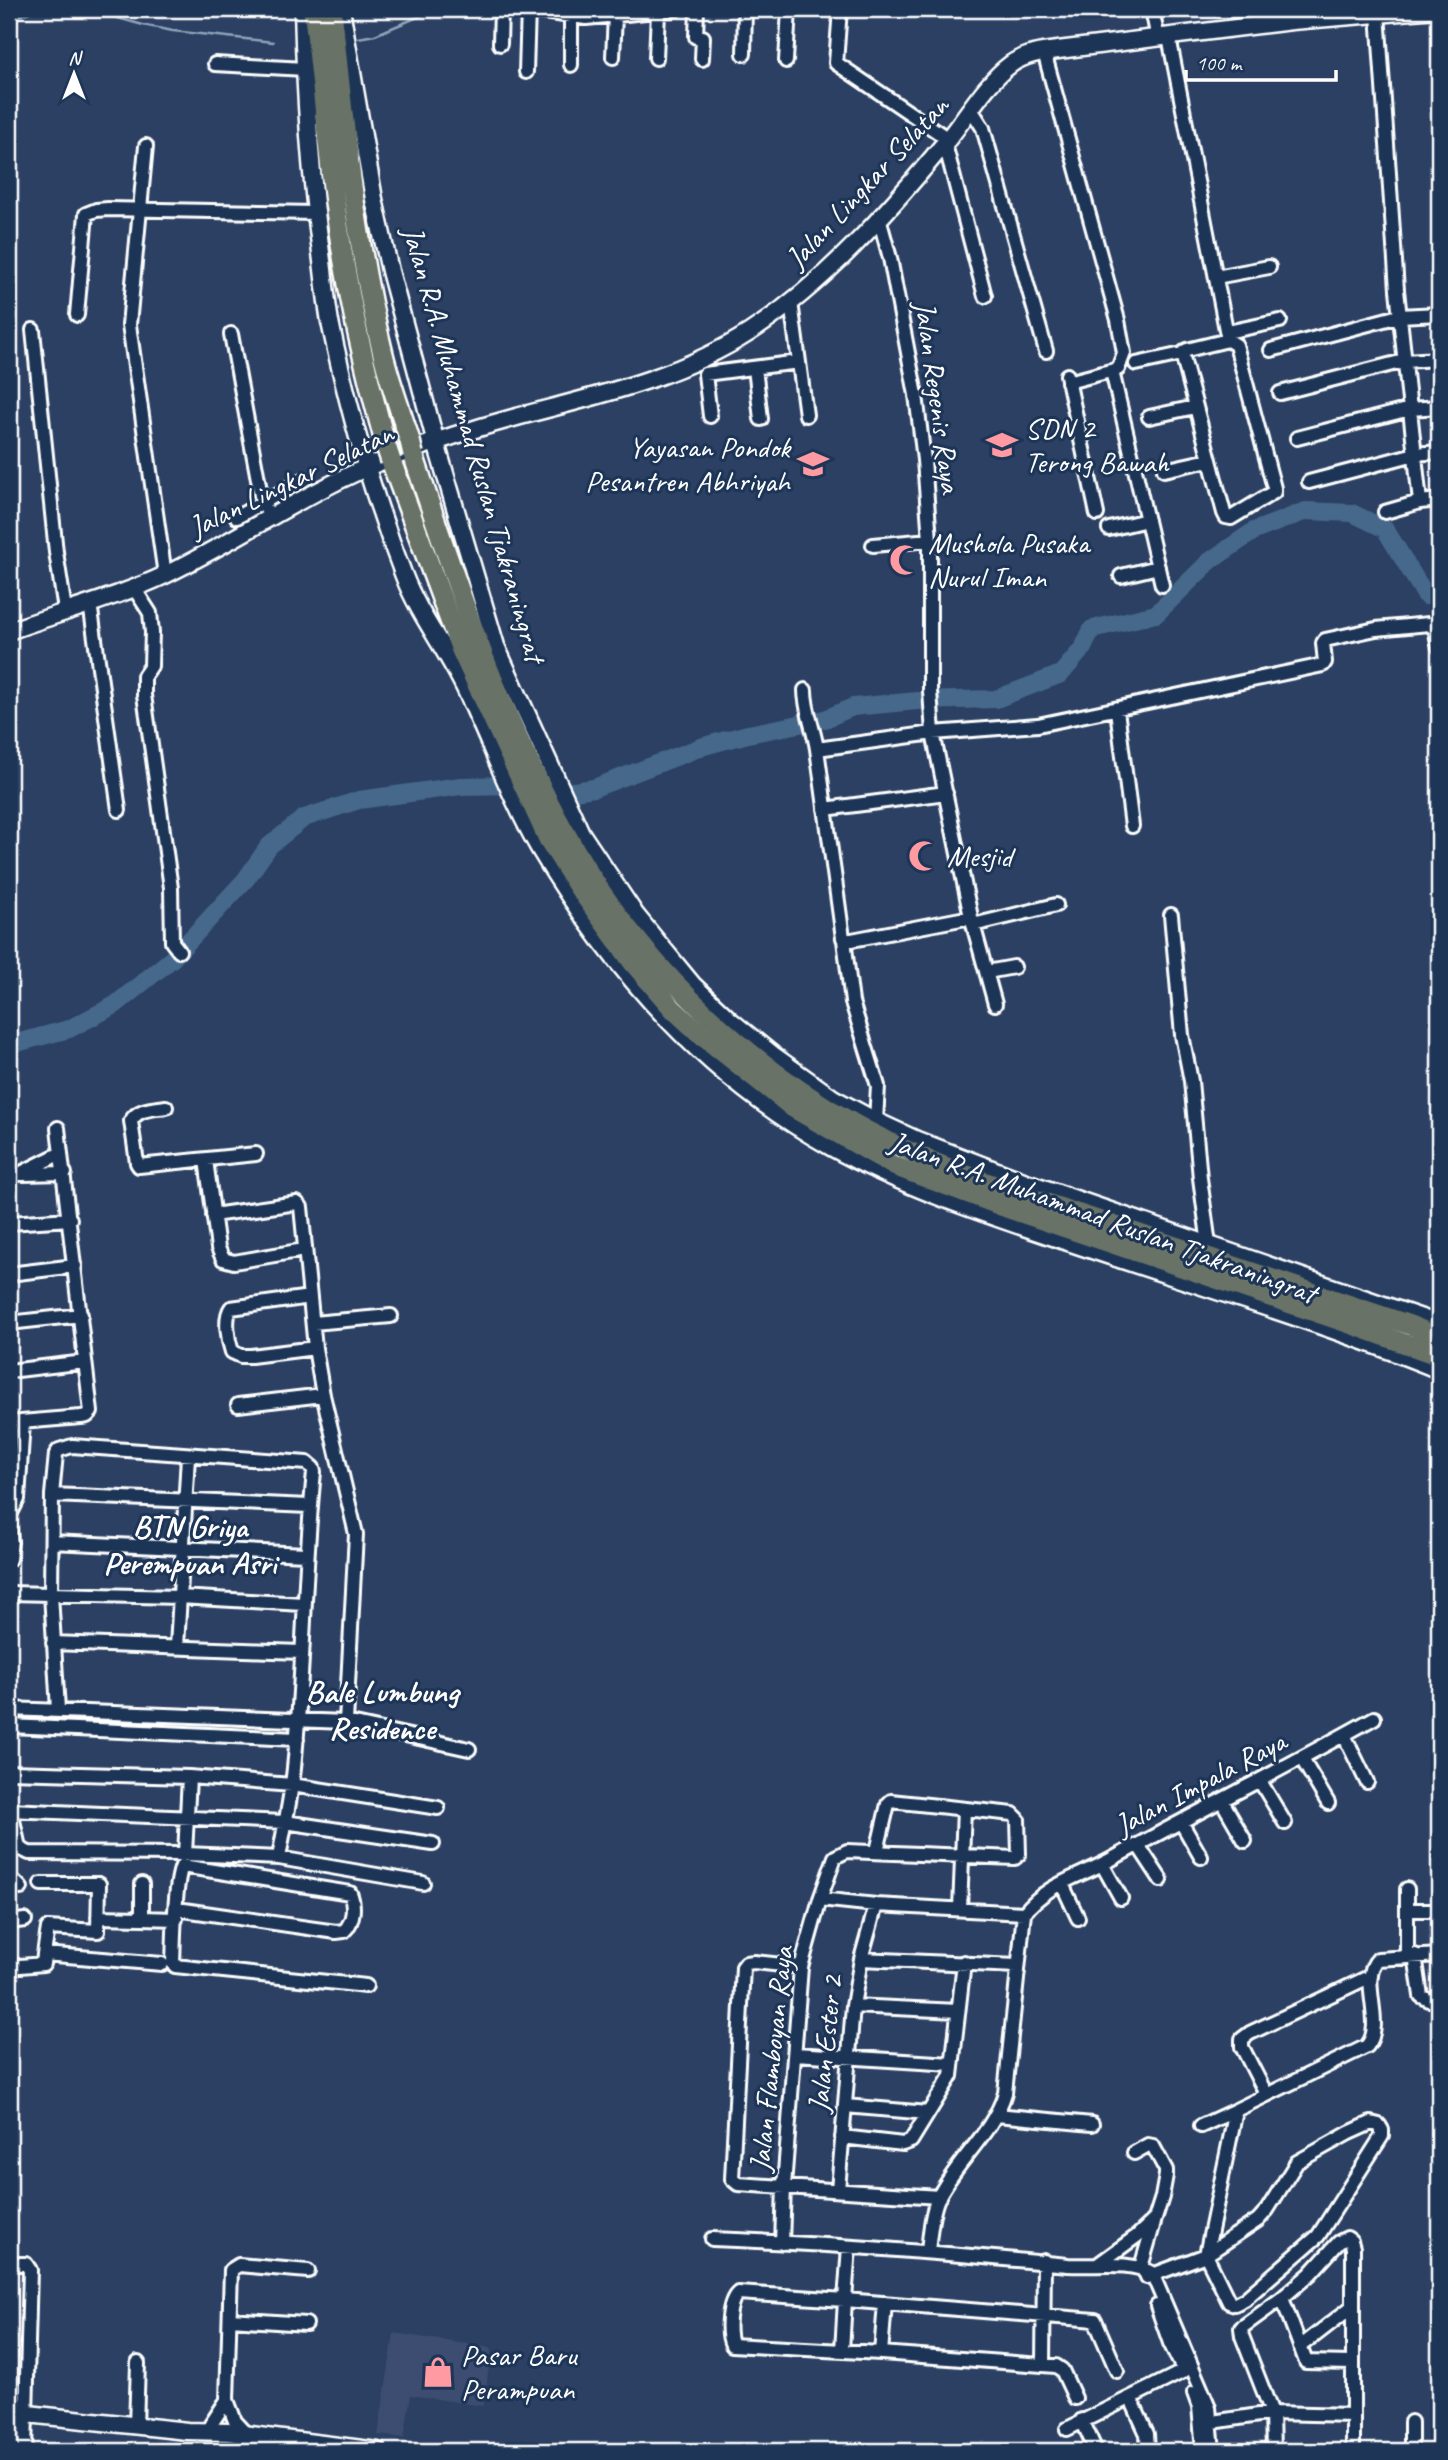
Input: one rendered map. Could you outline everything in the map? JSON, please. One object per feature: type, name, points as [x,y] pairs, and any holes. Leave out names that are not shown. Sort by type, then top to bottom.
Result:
[{"type":"highway","name":"Jalan R.A. Muhammad Ruslan Tjakraningrat","points":[[313,9],[330,169],[346,279],[364,365],[389,454],[461,650],[523,783],[649,951],[689,996],[739,1045],[813,1100],[859,1126],[960,1172],[1439,1337]]},
{"type":"highway","name":"Jalan R.A. Muhammad Ruslan Tjakraningrat","points":[[332,9],[346,143],[368,278],[383,355],[412,448],[542,842],[633,963],[673,1009],[764,1087],[793,1108],[894,1166],[1012,1210],[1439,1356]]},
{"type":"street","name":"Jalan R.A. Muhammad Ruslan Tjakraningrat","points":[[303,9],[316,213],[329,318],[365,468],[406,582],[523,783]]},
{"type":"street","name":"Jalan R.A. Muhammad Ruslan Tjakraningrat","points":[[341,9],[374,199],[390,271],[436,443],[496,646],[581,833],[635,914],[693,985],[773,1055],[833,1098],[876,1121],[967,1160],[1439,1324]]},
{"type":"street","points":[[500,44],[501,9]]},
{"type":"street","points":[[521,9],[586,18],[676,9]]},
{"type":"street","points":[[526,72],[528,9]]},
{"type":"street","points":[[696,9],[695,37],[703,37],[702,59]]},
{"type":"street","points":[[744,54],[745,9]]},
{"type":"street","points":[[786,61],[789,9]]},
{"type":"street","points":[[839,9],[836,63],[947,141],[985,296]]},
{"type":"street","points":[[1152,9],[1163,38],[1227,336],[1236,345],[1274,492],[1231,518],[1226,517],[1182,354]]},
{"type":"street","name":"Jalan Lingkar Selatan","points":[[9,631],[165,575],[365,468],[510,419],[631,387],[679,369],[739,338],[791,302],[828,271],[947,141],[996,78],[1024,56],[1163,38],[1291,15],[1437,9]]},
{"type":"street","points":[[656,58],[658,12]]},
{"type":"street","points":[[1378,13],[1399,316],[1420,502]]},
{"type":"street","points":[[571,15],[571,65]]},
{"type":"street","points":[[614,57],[615,16]]},
{"type":"street","points":[[1044,52],[1118,320],[1124,353],[1118,369],[1068,378],[1097,514]]},
{"type":"street","points":[[215,64],[305,69]]},
{"type":"street","points":[[971,109],[983,128],[1046,351]]},
{"type":"street","points":[[145,146],[129,325],[165,575]]},
{"type":"street","points":[[77,315],[86,214],[96,210],[316,213]]},
{"type":"street","name":"Jalan Regenis Raya","points":[[879,218],[890,258],[916,395],[930,540],[930,691],[933,733],[972,921],[995,1004]]},
{"type":"street","points":[[1216,277],[1269,267]]},
{"type":"street","points":[[791,302],[806,415]]},
{"type":"street","points":[[1271,350],[1399,316],[1439,314]]},
{"type":"street","points":[[1136,364],[1182,354],[1227,336],[1280,321]]},
{"type":"street","points":[[33,330],[53,526],[65,610]]},
{"type":"street","points":[[231,334],[262,501],[270,517]]},
{"type":"street","points":[[1280,393],[1404,361],[1439,359]]},
{"type":"street","points":[[710,416],[705,374],[799,362]]},
{"type":"street","points":[[755,368],[761,419]]},
{"type":"street","points":[[1112,371],[1162,585]]},
{"type":"street","points":[[1150,417],[1195,407]]},
{"type":"street","points":[[1297,438],[1410,409],[1439,407]]},
{"type":"street","points":[[1309,482],[1415,454],[1439,452]]},
{"type":"street","points":[[1164,470],[1209,460]]},
{"type":"street","points":[[237,517],[262,501],[305,480]]},
{"type":"street","points":[[1385,512],[1420,502],[1439,500]]},
{"type":"street","points":[[1109,529],[1147,520]]},
{"type":"street","points":[[873,545],[930,540]]},
{"type":"street","points":[[1121,576],[1158,567]]},
{"type":"street","points":[[134,588],[149,613],[152,632],[151,666],[144,676],[144,695],[171,888],[172,942],[179,951]]},
{"type":"street","points":[[90,603],[119,810]]},
{"type":"street","points":[[817,749],[933,733],[1038,725],[1117,710],[1186,692],[1323,665],[1324,640],[1351,634],[1428,624],[1435,629],[1439,647]]},
{"type":"street","points":[[805,690],[805,702],[817,749],[852,1002],[878,1086],[876,1121]]},
{"type":"street","points":[[1117,710],[1132,826]]},
{"type":"street","points":[[825,809],[946,793]]},
{"type":"street","name":"Jalan R.A. Muhammad Ruslan Tjakraningrat","points":[[542,842],[596,934],[668,1020],[716,1066],[831,1147],[944,1198],[1320,1326],[1439,1370]]},
{"type":"street","points":[[844,940],[972,921],[1056,905]]},
{"type":"street","points":[[1171,915],[1182,1035],[1191,1081],[1209,1245]]},
{"type":"street","points":[[987,972],[1014,967]]},
{"type":"street","points":[[166,1107],[133,1116],[131,1121],[138,1165],[150,1166],[256,1154]]},
{"type":"street","points":[[9,1423],[90,1414],[58,1128]]},
{"type":"street","points":[[14,1175],[61,1153]]},
{"type":"street","points":[[206,1160],[219,1254],[226,1261],[304,1250]]},
{"type":"street","points":[[14,1175],[65,1173]]},
{"type":"street","points":[[213,1214],[297,1203],[301,1210],[315,1348],[323,1395],[356,1534],[346,1722]]},
{"type":"street","points":[[9,1223],[70,1219]]},
{"type":"street","points":[[9,1274],[75,1266]]},
{"type":"street","points":[[310,1297],[231,1308],[227,1315],[229,1336],[232,1352],[244,1357],[315,1348]]},
{"type":"street","points":[[9,1324],[81,1315]]},
{"type":"street","points":[[313,1323],[391,1316]]},
{"type":"street","points":[[9,1371],[85,1362]]},
{"type":"street","points":[[238,1405],[323,1395]]},
{"type":"street","points":[[9,1517],[18,1499],[23,1422]]},
{"type":"street","points":[[58,1710],[51,1594],[52,1495],[56,1454],[59,1450],[67,1446],[307,1463],[314,1472],[309,1506],[297,1739],[279,1858]]},
{"type":"street","points":[[177,1647],[188,1456]]},
{"type":"street","points":[[52,1495],[309,1506]]},
{"type":"street","points":[[9,1525],[9,1559]]},
{"type":"street","points":[[52,1542],[306,1554]]},
{"type":"street","points":[[9,1592],[303,1604]]},
{"type":"street","points":[[53,1643],[301,1652]]},
{"type":"street","points":[[9,1709],[346,1722],[469,1749]]},
{"type":"street","name":"Jalan Impala Raya","points":[[1024,1913],[1048,1889],[1102,1864],[1374,1718]]},
{"type":"street","points":[[9,1726],[297,1739]]},
{"type":"street","points":[[1344,1735],[1367,1782]]},
{"type":"street","points":[[1302,1759],[1328,1803]]},
{"type":"street","points":[[9,1772],[189,1777],[292,1785],[438,1808]]},
{"type":"street","points":[[185,1854],[189,1777]]},
{"type":"street","points":[[1260,1781],[1285,1823]]},
{"type":"street","points":[[1222,1801],[1245,1841]]},
{"type":"street","points":[[890,1802],[964,1809],[1015,1815],[1018,1819],[1018,1854],[1013,1858],[877,1851],[890,1802]]},
{"type":"street","points":[[960,1909],[964,1809]]},
{"type":"street","points":[[424,1883],[279,1858],[185,1854],[29,1853],[19,1847],[10,1810],[285,1822],[433,1844]]},
{"type":"street","points":[[1181,1822],[1201,1857]]},
{"type":"street","points":[[1138,1844],[1161,1880]]},
{"type":"street","name":"Jalan Flamboyan Raya","points":[[782,2243],[783,2186],[801,1967],[835,1857],[847,1851],[877,1851]]},
{"type":"street","points":[[1102,1864],[1121,1898]]},
{"type":"street","points":[[98,1917],[142,1918],[176,1914],[336,1932],[344,1931],[351,1922],[353,1899],[348,1892],[183,1866],[180,1870],[176,1914],[173,1963],[175,1966],[366,1986]]},
{"type":"street","points":[[9,1876],[21,1888]]},
{"type":"street","points":[[9,1967],[43,1964],[48,1928],[98,1931],[99,1884],[41,1884]]},
{"type":"street","points":[[142,1884],[142,1918]]},
{"type":"street","points":[[1062,1884],[1078,1918]]},
{"type":"street","points":[[1407,1889],[1411,1956],[1421,1996],[1429,2000],[1439,2000]]},
{"type":"street","points":[[820,1899],[876,1905],[1024,1913],[1004,2094],[996,2115],[959,2164],[939,2197],[934,2210],[928,2251]]},
{"type":"street","name":"Jalan Ester 2","points":[[838,2190],[853,2006],[861,1959],[876,1905]]},
{"type":"street","points":[[1407,1910],[1439,1910]]},
{"type":"street","points":[[9,1922],[25,1920]]},
{"type":"street","points":[[44,1954],[162,1964]]},
{"type":"street","points":[[1201,2126],[1367,2046],[1374,2030],[1371,1976],[1378,1959],[1439,1955]]},
{"type":"street","points":[[861,1959],[1017,1966]]},
{"type":"street","points":[[842,2137],[907,2144],[911,2141],[950,2079],[964,1962]]},
{"type":"street","points":[[801,1967],[746,1963],[743,1967],[731,2176],[733,2181],[738,2184],[939,2197]]},
{"type":"street","points":[[1266,2094],[1241,2046],[1242,2039],[1371,1976]]},
{"type":"street","points":[[853,2006],[958,2011]]},
{"type":"street","points":[[795,2054],[952,2064]]},
{"type":"street","points":[[845,2106],[928,2113]]},
{"type":"street","points":[[712,2239],[928,2251],[1097,2265],[1147,2272],[1206,2255],[1264,2214],[1292,2168],[1305,2155],[1371,2123],[1379,2125],[1382,2136],[1318,2236],[1245,2299],[1235,2304],[1229,2302],[1206,2255],[1236,2110]]},
{"type":"street","points":[[996,2115],[1092,2124]]},
{"type":"street","points":[[1134,2153],[1147,2145],[1152,2146],[1166,2170],[1147,2272],[1175,2341],[1209,2407],[1203,2451]]},
{"type":"street","points":[[1097,2265],[1137,2236],[1155,2219]]},
{"type":"street","points":[[1273,2451],[1272,2413],[1240,2332],[1243,2326],[1310,2274],[1339,2242],[1347,2238],[1353,2248],[1353,2451]]},
{"type":"street","points":[[842,2351],[849,2246]]},
{"type":"street","points":[[1043,2365],[1044,2261]]},
{"type":"street","points":[[9,2264],[26,2264],[30,2270],[25,2451]]},
{"type":"street","points":[[248,2435],[235,2421],[227,2400],[231,2270],[239,2265],[308,2271]]},
{"type":"street","points":[[1075,2398],[1062,2370],[1056,2366],[732,2345],[729,2337],[732,2302],[738,2293],[1095,2320],[1116,2371]]},
{"type":"street","points":[[1282,2298],[1305,2360],[1310,2363],[1352,2363]]},
{"type":"street","points":[[881,2353],[885,2303]]},
{"type":"street","points":[[1300,2347],[1353,2306]]},
{"type":"street","points":[[230,2319],[306,2324]]},
{"type":"street","points":[[1175,2341],[1184,2371],[1207,2423],[1213,2451]]},
{"type":"street","points":[[136,2426],[138,2362]]},
{"type":"street","points":[[1067,2430],[1082,2420],[1131,2399],[1184,2371]]},
{"type":"street","points":[[1131,2399],[1146,2434],[1148,2451]]},
{"type":"street","points":[[206,2432],[227,2400]]},
{"type":"street","points":[[9,2412],[248,2435],[375,2451]]},
{"type":"street","points":[[1207,2423],[1272,2413],[1352,2415]]},
{"type":"street","points":[[1082,2420],[1096,2451]]},
{"type":"street","points":[[1411,2422],[1411,2451]]},
{"type":"shaded area","name":"Pasar Baru Perampuan","points":[[394,2333],[492,2348],[483,2406],[411,2395],[404,2438],[378,2435]]},
{"type":"waterway","points":[[9,20],[37,9]]},
{"type":"waterway","points":[[85,9],[173,31],[273,42]]},
{"type":"waterway","points":[[358,38],[375,35],[437,9]]},
{"type":"waterway","points":[[547,792],[554,794],[594,788],[704,746],[748,734],[825,719],[853,707],[917,701],[996,699],[1061,674],[1083,648],[1092,629],[1156,614],[1210,561],[1254,531],[1306,511],[1352,513],[1385,529],[1426,596],[1439,586]]},
{"type":"waterway","points":[[9,1045],[69,1029],[115,1005],[173,958],[246,879],[269,846],[304,818],[359,800],[461,786],[520,785]]},
{"type":"place","name":"SDN 2 Terong Bawah","points":[[1002,445]]},
{"type":"place","name":"Yayasan Pondok Pesantren Abhriyah","points":[[813,464]]},
{"type":"place","name":"Mushola Pusaka Nurul Iman","points":[[905,560]]},
{"type":"place","name":"Mesjid","points":[[924,856]]},
{"type":"place","name":"Pasar Baru Perampuan","points":[[438,2372]]},
{"type":"district","name":"BTN Griya Perempuan Asri","points":[[190,1544]]},
{"type":"district","name":"Bale Lumbung Residence","points":[[382,1710]]}]
